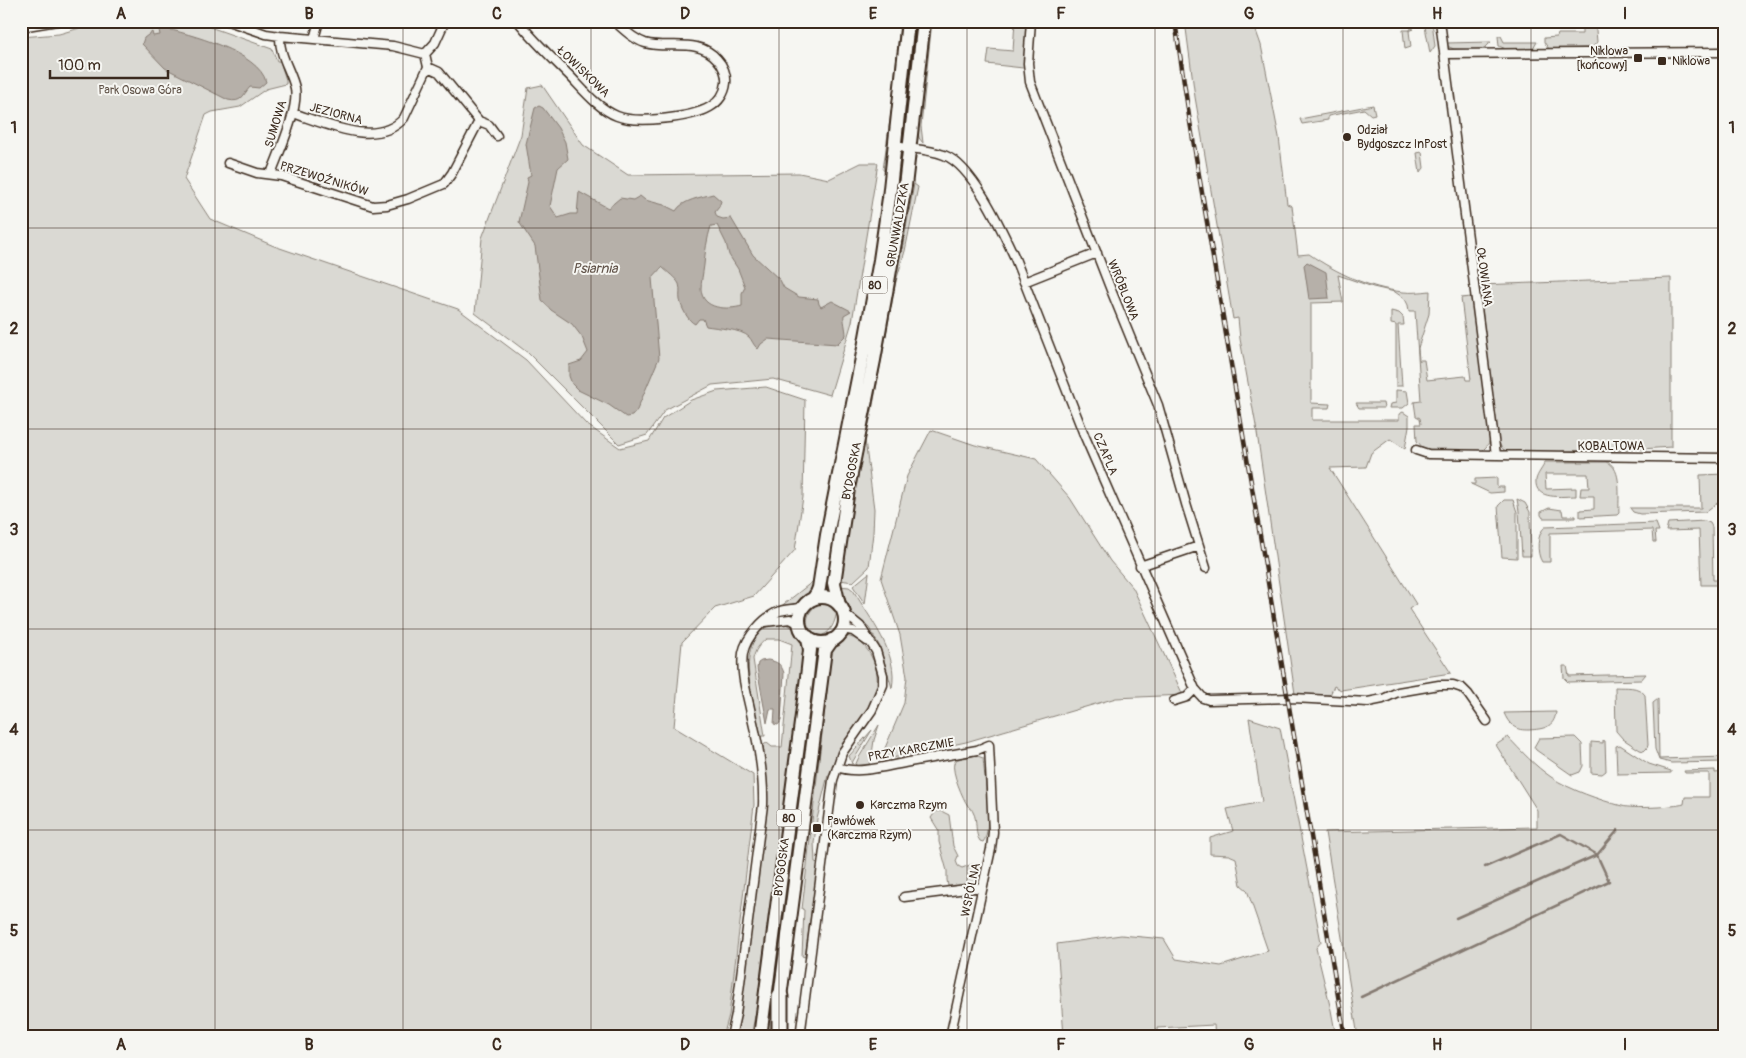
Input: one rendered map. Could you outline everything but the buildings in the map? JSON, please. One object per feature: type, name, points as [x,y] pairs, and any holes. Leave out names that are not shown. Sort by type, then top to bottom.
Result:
[{"type":"highway","points":[[780,996],[780,1037]]},
{"type":"main road","name":"GRUNWALDZKA","points":[[855,424],[889,198],[908,21]]},
{"type":"main road","name":"GRUNWALDZKA","points":[[855,424],[880,327],[905,186],[924,21]]},
{"type":"main road","name":"BYDGOSKA","points":[[808,603],[819,588],[827,535],[855,424]]},
{"type":"main road","name":"BYDGOSKA","points":[[841,609],[834,583],[848,489],[855,424]]},
{"type":"main road","points":[[808,603],[827,597],[841,609]]},
{"type":"main road","name":"80","points":[[800,624],[799,618],[808,603]]},
{"type":"main road","name":"80","points":[[832,640],[838,636],[844,624],[841,609]]},
{"type":"main road","points":[[800,624],[801,629],[808,637],[820,642],[832,640]]},
{"type":"main road","name":"BYDGOSKA","points":[[760,1037],[807,677],[810,650],[808,637]]},
{"type":"main road","name":"BYDGOSKA","points":[[780,996],[825,650],[832,640]]},
{"type":"main road","name":"80","points":[[775,1037],[780,996]]},
{"type":"street","points":[[21,27],[57,21]]},
{"type":"street","points":[[228,21],[266,34],[393,46],[425,54]]},
{"type":"street","points":[[314,39],[319,21]]},
{"type":"street","points":[[425,54],[435,43],[445,21]]},
{"type":"street","name":"ŁOWISKOWA","points":[[518,21],[600,106],[616,115],[630,120],[656,120],[694,113],[708,108],[720,98],[724,92],[726,79],[721,64],[710,52],[702,48],[680,44],[657,45],[644,43],[633,38],[614,21]]},
{"type":"street","name":"WRÓBLOWA","points":[[1031,21],[1028,63],[1030,82],[1158,405],[1206,568]]},
{"type":"street","name":"OŁOWIANA","points":[[1440,21],[1496,455]]},
{"type":"street","name":"SUMOWA","points":[[271,174],[293,113],[296,95],[294,84],[280,47],[280,36]]},
{"type":"street","points":[[1444,54],[1725,52]]},
{"type":"street","points":[[425,54],[428,67],[439,72],[478,121],[489,125],[496,136]]},
{"type":"street","name":"JEZIORNA","points":[[293,113],[356,132],[369,133],[386,130],[400,123],[404,118],[428,67]]},
{"type":"street","name":"PRZEWOŹNIKÓW","points":[[271,174],[373,206],[386,205],[408,199],[444,184],[452,173],[478,121]]},
{"type":"street","name":"CZAPLA","points":[[894,146],[943,154],[956,162],[967,173],[1000,228],[1024,282],[1085,437],[1195,689]]},
{"type":"street","points":[[228,163],[257,173],[271,174]]},
{"type":"street","points":[[1024,282],[1097,253]]},
{"type":"street","points":[[1416,450],[1428,454],[1496,455]]},
{"type":"street","name":"KOBALTOWA","points":[[1496,455],[1725,458]]},
{"type":"street","points":[[1140,566],[1199,546]]},
{"type":"street","points":[[731,1037],[736,1014],[763,805],[764,783],[762,762],[744,681],[743,652],[751,636],[765,622],[780,611],[808,603]]},
{"type":"street","points":[[800,1037],[821,863],[836,767],[842,753],[872,710],[883,685],[883,675],[879,659],[860,626],[841,609]]},
{"type":"street","points":[[765,622],[790,619],[800,624]]},
{"type":"street","points":[[842,629],[853,631],[870,643]]},
{"type":"street","points":[[1174,701],[1187,697],[1195,689],[1203,698],[1209,700],[1232,701],[1271,698],[1333,699],[1368,702],[1382,699],[1398,692],[1453,684],[1462,688],[1468,694],[1487,721]]},
{"type":"street","name":"PRZY KARCZMIE","points":[[836,767],[853,771],[871,769],[977,750],[989,745]]},
{"type":"street","name":"WSPÓLNA","points":[[950,1037],[993,832],[989,745]]},
{"type":"street","points":[[904,897],[982,887]]},
{"type":"green space","name":"Park Osowa Góra","points":[[104,21],[193,21],[272,49],[277,61],[280,61],[286,84],[266,89],[240,107],[212,112],[206,115],[184,179],[210,219],[274,246],[458,309],[526,360],[586,424],[620,448],[649,441],[663,418],[691,400],[717,391],[766,387],[805,400],[803,497],[795,550],[754,596],[715,608],[682,642],[674,727],[753,775],[754,805],[729,1015],[723,1037],[21,1037],[21,37],[59,34]]},
{"type":"green space","points":[[900,21],[904,21],[893,97]]},
{"type":"green space","points":[[929,21],[932,21],[921,126],[923,143],[919,138],[917,127]]},
{"type":"green space","points":[[1015,21],[1027,21],[1023,68],[987,64],[989,49],[1013,51]]},
{"type":"green space","points":[[1185,21],[1257,21],[1255,28],[1261,45],[1279,137],[1287,204],[1292,206],[1298,255],[1309,254],[1353,279],[1377,287],[1406,292],[1430,291],[1429,314],[1418,348],[1419,360],[1424,360],[1427,380],[1465,376],[1466,380],[1471,380],[1461,298],[1471,297],[1490,440],[1482,451],[1424,449],[1417,441],[1416,424],[1421,424],[1420,418],[1416,416],[1414,402],[1421,401],[1415,311],[1409,311],[1405,299],[1395,292],[1373,287],[1338,275],[1343,302],[1311,303],[1311,403],[1330,404],[1329,408],[1312,408],[1312,420],[1399,420],[1399,414],[1403,412],[1409,416],[1405,449],[1390,439],[1371,453],[1366,467],[1330,468],[1416,604],[1409,609],[1451,673],[1341,690],[1334,686],[1330,695],[1295,694],[1256,426],[1238,318],[1233,319],[1195,97]]},
{"type":"green space","points":[[1424,21],[1432,21],[1435,46],[1430,53]]},
{"type":"green space","points":[[1582,24],[1591,25],[1596,30],[1597,42],[1592,48],[1549,49],[1544,42],[1544,38],[1557,37],[1558,34],[1582,34]]},
{"type":"green space","points":[[1411,28],[1414,29],[1409,31],[1411,47],[1405,49],[1403,30],[1410,30]]},
{"type":"green space","points":[[1498,36],[1501,36],[1504,42],[1537,42],[1533,49],[1506,49],[1499,46]]},
{"type":"green space","points":[[1491,42],[1479,50],[1454,49],[1446,43]]},
{"type":"green space","points":[[542,85],[583,145],[628,175],[799,173],[829,179],[861,163],[878,163],[852,322],[830,395],[773,379],[712,385],[665,410],[647,435],[619,444],[528,353],[475,313],[482,238],[521,135],[528,88]]},
{"type":"green space","points":[[892,105],[894,107],[887,172],[883,170]]},
{"type":"green space","points":[[1373,105],[1375,114],[1371,115],[1364,109],[1328,116],[1328,120],[1302,124],[1300,119]]},
{"type":"green space","points":[[1422,152],[1424,168],[1420,173],[1417,153]]},
{"type":"green space","points":[[914,184],[918,187],[905,251],[896,281],[865,440],[874,509],[869,567],[853,582],[840,580],[843,548],[893,278],[902,250]]},
{"type":"green space","points":[[1671,278],[1671,447],[1532,454],[1508,452],[1503,449],[1497,435],[1479,285]]},
{"type":"green space","points":[[1391,311],[1399,313],[1403,317],[1404,325],[1398,325],[1402,386],[1396,386],[1396,325],[1391,324]]},
{"type":"green space","points":[[1396,390],[1407,391],[1409,403],[1403,408],[1389,408],[1390,404],[1396,403]]},
{"type":"green space","points":[[1356,403],[1383,403],[1384,408],[1359,408]]},
{"type":"green space","points":[[931,430],[975,445],[1036,459],[1070,498],[1110,561],[1133,588],[1183,695],[1116,698],[966,742],[892,758],[887,757],[884,753],[885,748],[904,703],[907,677],[900,635],[881,579],[907,476]]},
{"type":"green space","points":[[1545,462],[1607,462],[1612,465],[1618,477],[1619,513],[1617,515],[1580,517],[1580,510],[1594,509],[1594,496],[1580,496],[1581,488],[1589,488],[1588,474],[1545,474],[1546,489],[1576,488],[1576,496],[1550,496],[1544,494],[1537,487],[1536,480]]},
{"type":"green space","points":[[1725,474],[1725,497],[1705,512],[1640,514],[1633,512],[1630,508],[1701,508],[1700,475]]},
{"type":"green space","points":[[1497,478],[1497,487],[1504,487],[1504,492],[1490,493],[1471,484],[1475,484],[1475,479]]},
{"type":"green space","points":[[1517,499],[1525,503],[1530,512],[1531,556],[1522,556]]},
{"type":"green space","points":[[1504,500],[1513,500],[1517,512],[1517,558],[1502,557],[1498,506]]},
{"type":"green space","points":[[1549,508],[1562,510],[1563,516],[1576,516],[1576,518],[1543,518],[1541,512]]},
{"type":"green space","points":[[1705,521],[1710,523],[1712,527],[1713,580],[1725,580],[1725,585],[1701,585],[1699,530],[1666,531],[1668,523]]},
{"type":"green space","points":[[1656,523],[1659,531],[1655,531],[1656,542],[1653,542],[1652,530],[1550,533],[1550,562],[1542,562],[1540,558],[1538,549],[1539,538],[1545,527]]},
{"type":"green space","points":[[869,573],[865,604],[853,586]]},
{"type":"green space","points":[[812,582],[815,582],[804,599],[794,605],[775,611]]},
{"type":"green space","points":[[839,586],[849,587],[853,590],[882,637],[891,662],[892,688],[880,647],[869,628],[852,613]]},
{"type":"green space","points":[[821,601],[828,602],[837,611],[828,632],[816,635],[811,632],[807,619],[811,611]]},
{"type":"green space","points":[[784,622],[793,628],[804,647],[762,978],[751,1037],[735,1037],[765,823],[767,780],[763,745],[767,743],[772,747],[782,747],[792,644],[779,639],[766,639],[761,643],[753,659],[765,736],[761,736],[751,694],[749,679],[750,650],[756,637],[765,628]]},
{"type":"green space","points":[[846,636],[860,642],[870,654],[877,678],[876,689],[867,710],[843,744],[828,775],[817,819],[814,843],[815,862],[818,863],[805,957],[802,956],[804,910],[802,909],[832,646],[842,637]]},
{"type":"green space","points":[[817,649],[820,649],[770,1037],[765,1037]]},
{"type":"green space","points":[[1563,666],[1567,666],[1569,676],[1646,674],[1641,680],[1568,682],[1564,678]]},
{"type":"green space","points":[[1615,687],[1635,688],[1645,695],[1648,745],[1644,751],[1623,739],[1616,731]]},
{"type":"green space","points":[[1658,699],[1659,759],[1725,757],[1725,762],[1671,763],[1659,760],[1655,749],[1653,703]]},
{"type":"green space","points":[[1556,712],[1553,721],[1547,727],[1529,730],[1521,730],[1515,727],[1509,722],[1504,713]]},
{"type":"green space","points":[[1249,718],[1280,728],[1321,942],[1316,948],[1336,1037],[1215,1037],[1214,1025],[1157,1028],[1158,1037],[1059,1037],[1064,1036],[1057,944],[1121,935],[1164,939],[1176,959],[1221,966],[1268,951],[1247,890],[1241,885],[1236,858],[1229,855],[1210,854],[1210,838],[1233,831],[1227,809],[1262,802]]},
{"type":"green space","points":[[879,725],[874,740],[871,761],[869,764],[855,766],[858,759]]},
{"type":"green space","points":[[872,730],[853,761],[852,764],[849,756]]},
{"type":"green space","points":[[1508,737],[1545,773],[1559,782],[1595,798],[1627,807],[1672,806],[1684,804],[1685,797],[1709,797],[1709,773],[1685,773],[1684,771],[1715,770],[1715,773],[1725,772],[1725,1037],[1358,1037],[1325,832],[1537,827],[1537,810],[1496,745]]},
{"type":"green space","points":[[1575,737],[1582,744],[1583,766],[1580,772],[1572,775],[1534,747],[1539,738]]},
{"type":"green space","points":[[1603,740],[1605,741],[1606,771],[1602,774],[1591,773],[1591,742],[1603,743]]},
{"type":"green space","points":[[1620,745],[1649,764],[1671,771],[1671,773],[1617,774],[1616,746]]},
{"type":"green space","points":[[975,755],[983,758],[986,789],[988,815],[986,836],[983,842],[978,838],[974,815],[961,791],[954,767],[955,761],[958,759]]},
{"type":"green space","points":[[936,811],[949,815],[953,846],[958,856],[956,861],[958,866],[962,868],[973,864],[976,866],[980,879],[975,884],[965,887],[951,888],[948,886],[947,871],[939,842],[939,831],[931,818]]},
{"type":"water","points":[[162,28],[188,34],[237,53],[251,62],[261,72],[266,82],[259,88],[250,87],[239,100],[233,101],[165,68],[142,44],[144,38],[152,32],[153,36],[160,35],[159,30]]},
{"type":"water","name":"Psiarnia","points":[[539,106],[543,108],[558,128],[565,142],[568,159],[558,168],[550,206],[558,218],[577,214],[579,192],[608,208],[620,198],[633,200],[640,196],[645,200],[664,205],[676,211],[687,202],[713,194],[721,201],[715,212],[717,217],[723,219],[731,218],[753,255],[780,280],[784,288],[799,297],[818,299],[821,307],[832,301],[851,311],[844,315],[846,335],[837,344],[768,339],[758,349],[745,334],[729,329],[706,326],[703,319],[699,319],[695,324],[692,322],[687,317],[682,306],[679,284],[662,267],[652,278],[659,358],[637,410],[632,416],[626,417],[609,405],[578,390],[572,384],[569,376],[569,365],[581,361],[588,352],[582,337],[572,324],[551,310],[542,300],[535,246],[519,222],[528,182],[527,177],[531,175],[526,144],[535,108]],"holes":[[[717,225],[726,243],[729,255],[738,269],[745,287],[742,293],[742,306],[730,308],[711,305],[702,296],[701,289],[711,226]]]},
{"type":"water","points":[[1307,262],[1326,272],[1329,298],[1309,299],[1304,265]]},
{"type":"water","points":[[768,660],[779,664],[784,673],[781,721],[778,725],[774,724],[775,709],[770,709],[767,723],[757,668],[758,663]]},
{"type":"waterway","points":[[1361,997],[1609,881],[1597,855],[1618,830]]},
{"type":"waterway","points":[[1485,867],[1561,834],[1596,854]]},
{"type":"waterway","points":[[1456,918],[1597,855]]},
{"type":"railway","points":[[1175,21],[1189,116],[1345,1037]]},
{"type":"place","name":"Niklowa [końcowy]","points":[[1638,58]]},
{"type":"place","name":"Niklowa","points":[[1662,61]]},
{"type":"place","name":"Odział Bydgoszcz InPost","points":[[1347,137]]},
{"type":"place","name":"Karczma Rzym","points":[[860,805]]},
{"type":"place","name":"Pawłówek (Karczma Rzym)","points":[[817,828]]}]
